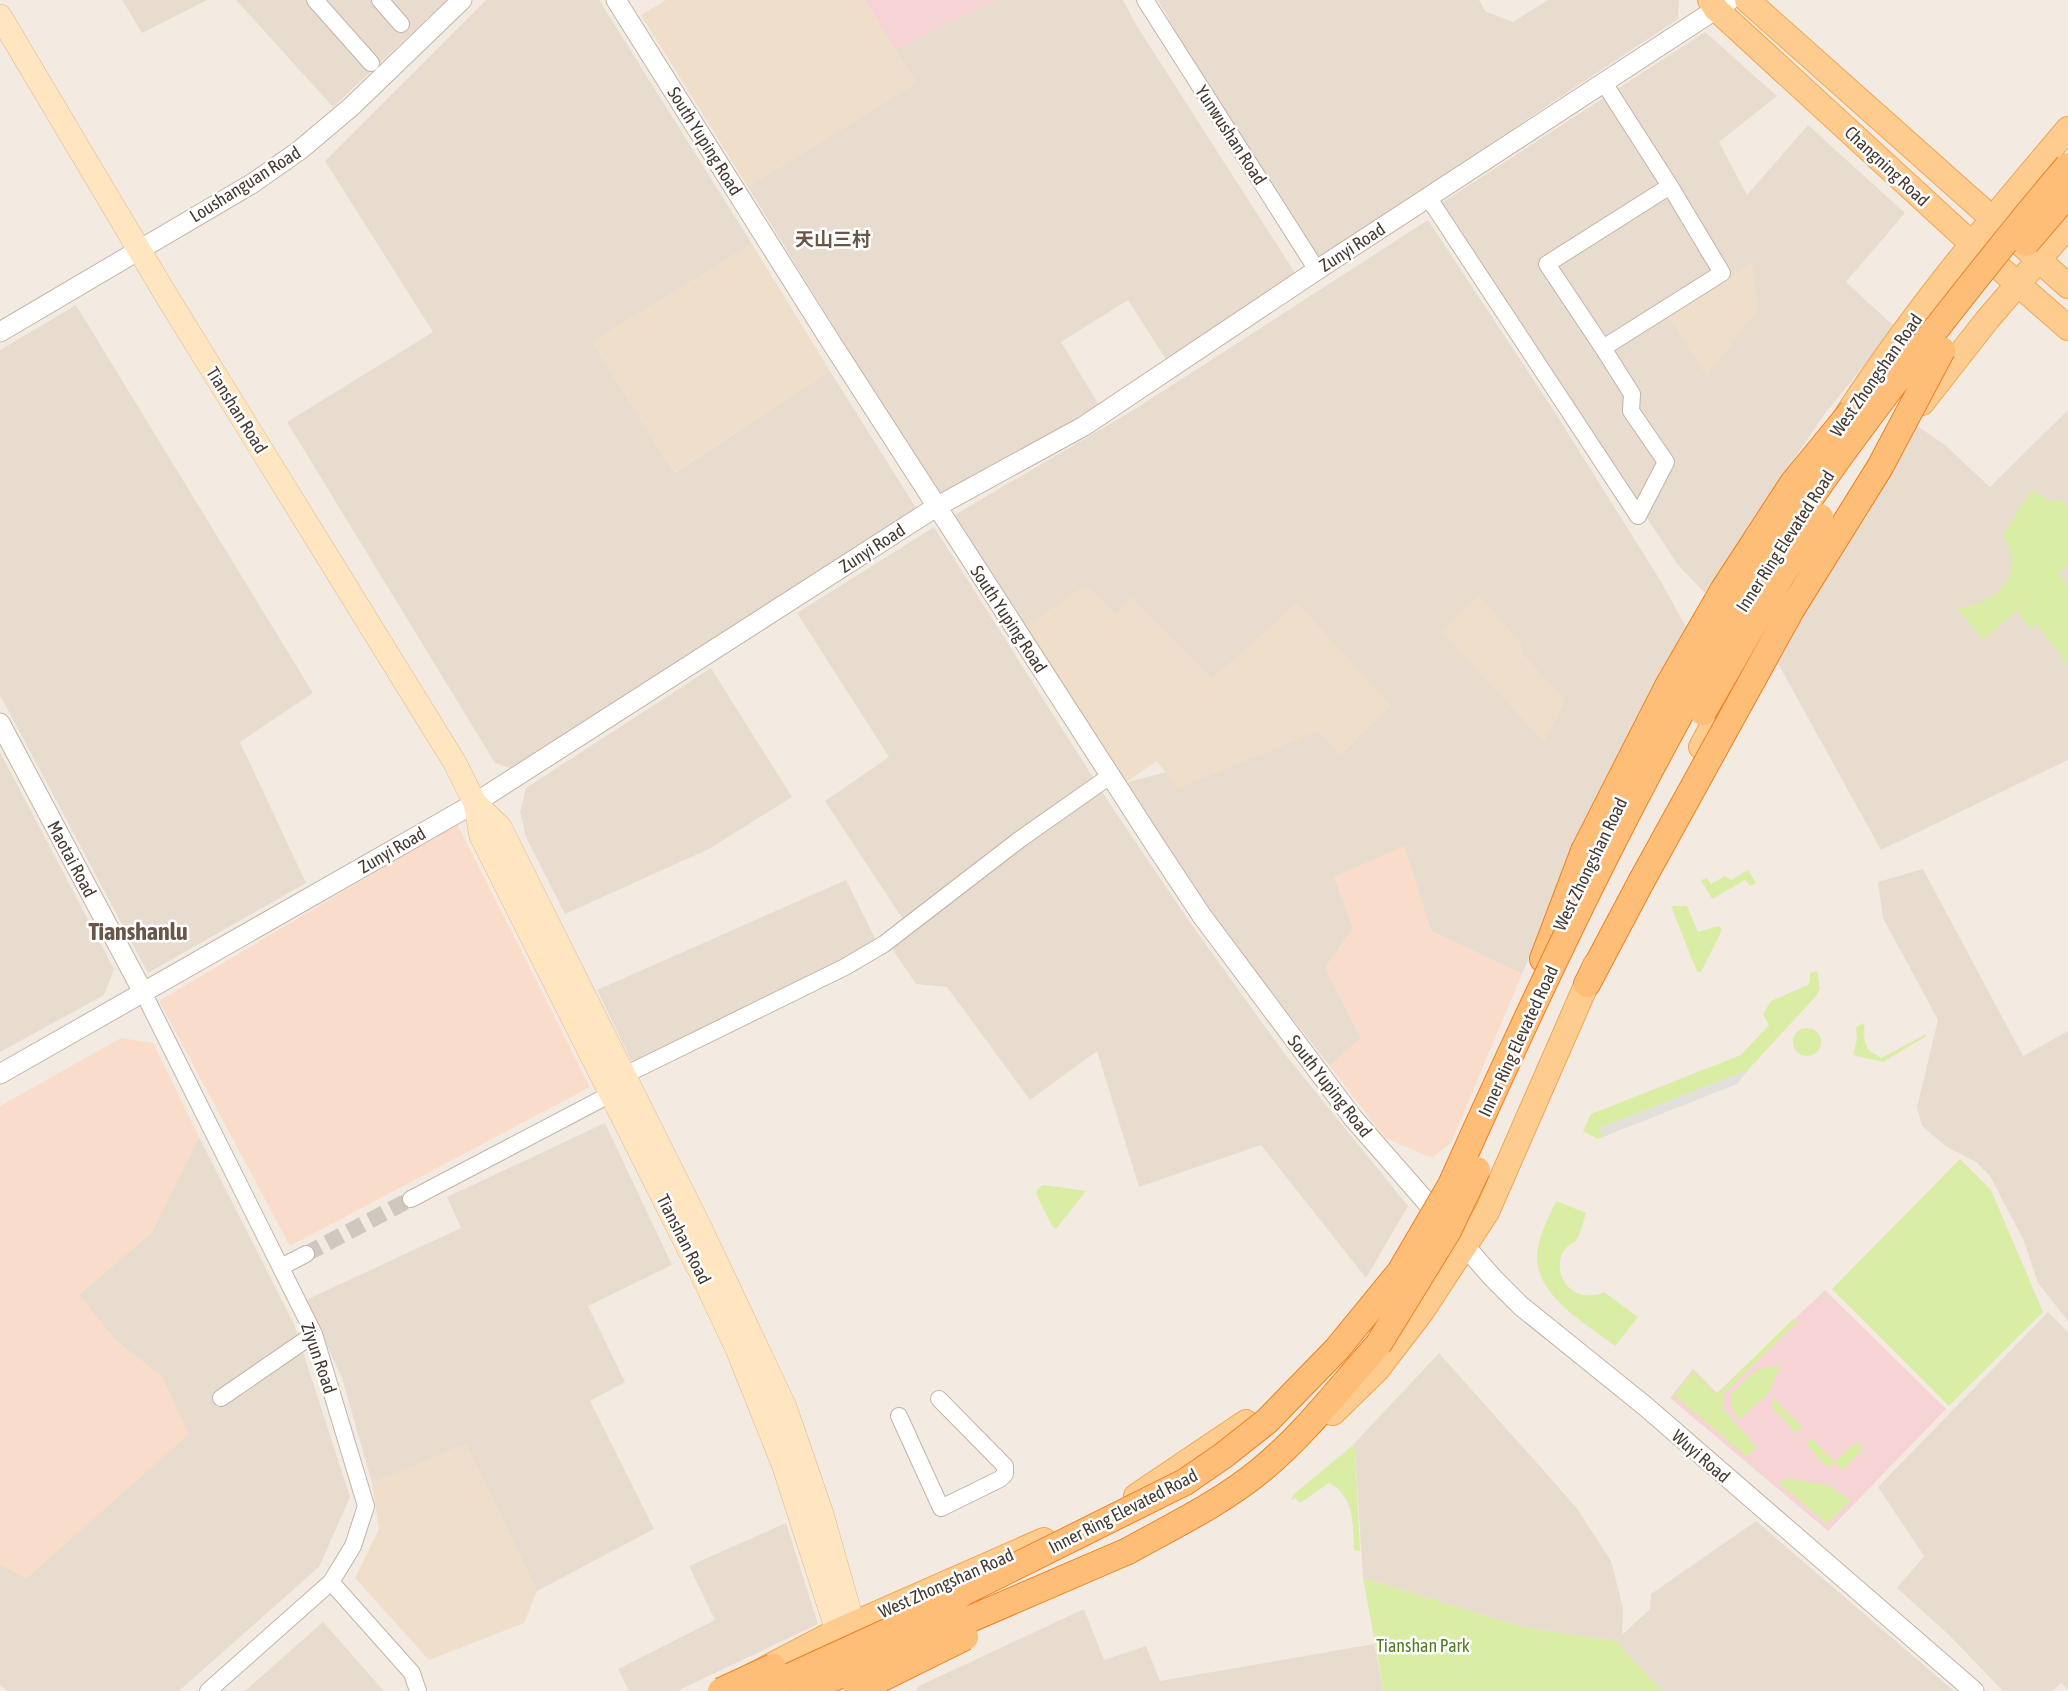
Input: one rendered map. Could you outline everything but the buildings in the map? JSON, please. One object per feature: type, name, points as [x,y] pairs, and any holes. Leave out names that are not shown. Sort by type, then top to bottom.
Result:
[{"type":"highway","name":"Inner Ring Elevated Road","points":[[758,1691],[944,1605],[964,1592],[1185,1482],[1267,1421],[1337,1349],[1400,1272],[1431,1224],[1599,872],[1707,666],[1765,566],[2002,224],[2068,166]]},
{"type":"highway","name":"Inner Ring Elevated Road","points":[[803,1691],[1128,1551],[1220,1499],[1260,1471],[1296,1438],[1378,1345],[1448,1231],[1540,1030],[1614,881],[1716,686],[1781,576],[1867,446],[2027,242],[2068,194]]},
{"type":"highway","points":[[1543,959],[1584,851],[1675,674],[1724,589],[1793,482],[1923,326],[2002,224]]},
{"type":"highway","points":[[1587,985],[1791,610],[1886,457],[1942,351]]},
{"type":"highway","points":[[860,1686],[903,1669],[1128,1551]]},
{"type":"highway","points":[[721,1691],[845,1633],[964,1592]]},
{"type":"main road","name":"Changning Road","points":[[1747,0],[2002,224],[2068,286]]},
{"type":"main road","name":"Changning Road","points":[[1719,3],[1972,244],[2068,328]]},
{"type":"main road","name":"Tianshan Road","points":[[0,16],[138,248],[455,763],[474,803],[481,835],[737,1349],[845,1628]]},
{"type":"main road","name":"West Zhongshan Road","points":[[721,1691],[845,1628],[1116,1509],[1224,1439],[1281,1396],[1336,1343],[1393,1275],[1436,1214],[1494,1069],[1543,959],[1647,748],[1751,564],[1871,376],[1972,244],[2002,224],[2068,129]]},
{"type":"main road","points":[[845,1628],[860,1686],[1143,1552],[1221,1511],[1274,1470],[1377,1370],[1423,1310],[1466,1246],[1492,1200],[1587,985],[1629,881],[1763,630],[1817,555],[1893,440],[1987,320],[2068,226]]},
{"type":"main road","name":"Tianshan Road","points":[[474,803],[500,827],[700,1227],[785,1407],[822,1514],[845,1628]]},
{"type":"street","points":[[315,0],[371,63]]},
{"type":"street","points":[[380,0],[401,24]]},
{"type":"street","name":"Loushanguan Road","points":[[0,332],[138,248],[253,183],[300,150],[351,107],[462,0]]},
{"type":"street","name":"South Yuping Road","points":[[616,0],[936,507],[1202,916],[1353,1118],[1436,1214]]},
{"type":"street","name":"Yunwushan Road","points":[[1145,0],[1317,270]]},
{"type":"street","name":"Zunyi Road","points":[[0,1074],[474,803],[936,507],[1084,426],[1604,83],[1719,3]]},
{"type":"street","points":[[1603,348],[1723,273],[1604,83]]},
{"type":"street","points":[[1428,197],[1638,516],[1666,462],[1631,411],[1632,394],[1547,264],[1670,186]]},
{"type":"street","name":"Maotai Road","points":[[0,723],[144,994]]},
{"type":"street","points":[[625,1075],[845,967],[884,944],[1019,840],[1110,776]]},
{"type":"street","name":"Ziyun Road","points":[[144,994],[314,1334],[366,1506],[353,1546],[331,1582],[208,1691]]},
{"type":"street","points":[[411,1199],[611,1094]]},
{"type":"street","name":"Wuyi Road","points":[[1436,1214],[1521,1306],[1645,1406],[1973,1691]]},
{"type":"street","points":[[281,1267],[306,1254]]},
{"type":"street","points":[[221,1398],[314,1334]]},
{"type":"street","points":[[899,1416],[941,1508],[1000,1479],[1005,1474],[1005,1466],[939,1399]]},
{"type":"street","points":[[331,1582],[412,1673],[418,1691]]},
{"type":"shaded area","points":[[122,0],[207,0],[142,33]]},
{"type":"shaded area","points":[[236,0],[447,0],[333,107]]},
{"type":"shaded area","points":[[486,0],[599,0],[752,244],[592,342],[674,473],[830,371],[918,511],[510,768],[495,763],[287,422],[433,332],[325,161]]},
{"type":"shaded area","points":[[666,0],[865,0],[916,83],[748,187],[641,15]]},
{"type":"shaded area","points":[[865,0],[997,0],[895,49]]},
{"type":"shaded area","name":"天山三村","points":[[997,0],[1123,0],[1135,23],[1297,276],[1167,361],[1128,300],[1061,342],[1099,405],[939,498],[748,187],[916,83],[895,49]]},
{"type":"shaded area","points":[[1158,0],[1479,0],[1485,11],[1513,22],[1548,0],[1679,0],[1678,19],[1318,258],[1192,60]]},
{"type":"shaded area","points":[[1705,32],[1777,96],[1719,142],[1747,195],[1808,125],[1905,213],[1846,282],[1895,327],[1823,416],[1705,593],[1678,565],[1440,204]]},
{"type":"shaded area","points":[[1428,220],[1556,414],[1660,580],[1692,638],[1582,836],[1522,974],[1431,931],[1404,847],[1353,929],[1325,968],[1361,1038],[1330,1066],[1215,921],[1125,783],[1319,731],[1341,754],[1391,705],[1211,679],[1131,598],[1116,614],[1024,627],[953,516],[1132,411]],"holes":[[[1441,632],[1519,640],[1523,655],[1565,701]]]},
{"type":"shaded area","points":[[752,244],[830,371],[673,473],[592,342]]},
{"type":"shaded area","points":[[1752,262],[1758,309],[1707,377],[1668,317]]},
{"type":"shaded area","points":[[76,305],[313,693],[240,742],[306,883],[148,973],[0,695],[0,350]]},
{"type":"shaded area","points":[[2068,410],[2068,760],[1881,850],[1775,658],[1916,425],[1945,445],[1990,487]]},
{"type":"shaded area","points":[[934,527],[1108,801],[1189,921],[1284,1053],[1408,1206],[1366,1278],[1261,1145],[1139,1187],[1097,1051],[1030,1100],[947,987],[916,984],[888,943],[908,927],[825,801],[889,757],[797,613]]},
{"type":"shaded area","points":[[1086,585],[1115,614],[1131,598],[1211,679],[1297,603],[1391,705],[1341,754],[1319,731],[1177,789],[1157,761],[1125,783],[1024,627]]},
{"type":"shaded area","points":[[1478,595],[1519,640],[1523,655],[1565,701],[1544,742],[1441,632]]},
{"type":"shaded area","points":[[711,668],[792,797],[709,849],[565,914],[526,837],[520,812],[526,788]]},
{"type":"shaded area","points":[[0,752],[114,969],[104,995],[0,1052]]},
{"type":"shaded area","points":[[457,824],[590,1087],[290,1246],[159,1001]]},
{"type":"shaded area","points":[[1404,846],[1431,931],[1522,974],[1451,1143],[1432,1158],[1385,1138],[1330,1066],[1361,1038],[1325,968],[1353,929],[1334,877]]},
{"type":"shaded area","points":[[1923,869],[2023,1056],[2068,1031],[2068,1321],[2038,1283],[2024,1241],[1990,1176],[1976,1162],[1947,1147],[1922,1126],[1917,1107],[1938,1020],[1883,918],[1878,882]]},
{"type":"shaded area","points":[[846,880],[878,944],[633,1064],[597,990]]},
{"type":"shaded area","points":[[121,1038],[153,1043],[199,1137],[152,1232],[79,1295],[115,1340],[163,1378],[189,1434],[27,1578],[0,1564],[0,1106]]},
{"type":"shaded area","points":[[1748,1070],[1737,1084],[1603,1137],[1600,1128]]},
{"type":"shaded area","points":[[605,1123],[672,1265],[588,1306],[625,1382],[590,1401],[654,1529],[537,1591],[466,1444],[372,1483],[342,1378],[306,1300],[461,1228],[447,1197]]},
{"type":"shaded area","points":[[199,1137],[294,1324],[350,1497],[319,1567],[179,1691],[8,1691],[0,1685],[0,1564],[27,1578],[163,1378],[115,1340],[79,1295],[152,1232]]},
{"type":"shaded area","points":[[1825,1290],[1946,1409],[1828,1531],[1670,1398],[1693,1369],[1717,1393]]},
{"type":"shaded area","points":[[2048,1312],[2068,1332],[2068,1690],[2061,1683],[2052,1691],[2003,1691],[1948,1634],[1897,1588],[1924,1556],[1878,1487]]},
{"type":"shaded area","points":[[1439,1353],[1576,1507],[1611,1561],[1623,1608],[1622,1635],[1650,1609],[1651,1594],[1756,1521],[1954,1691],[1662,1691],[1615,1641],[1521,1627],[1363,1578],[1355,1449],[1352,1446]]},
{"type":"shaded area","points":[[466,1443],[537,1591],[524,1623],[429,1660],[355,1578],[379,1529],[372,1483]]},
{"type":"shaded area","points":[[786,1523],[818,1624],[677,1691],[629,1691],[618,1669],[715,1620],[689,1566]]},
{"type":"shaded area","points":[[1084,1609],[1104,1660],[1146,1646],[1160,1681],[1374,1644],[1384,1691],[916,1691],[919,1686]]},
{"type":"shaded area","points":[[323,1622],[384,1691],[245,1691]]},
{"type":"green space","points":[[2031,490],[2053,503],[2057,498],[2068,506],[2068,565],[2058,574],[2068,585],[2068,669],[2059,652],[2036,624],[2030,629],[2017,612],[2047,585],[1983,640],[1957,608],[1984,601],[2004,585],[2010,575],[2012,563],[2003,535]]},
{"type":"green space","points":[[1748,870],[1756,883],[1750,886],[1745,880],[1712,899],[1701,880],[1707,878],[1711,884],[1725,876],[1731,880]]},
{"type":"green space","points":[[1671,906],[1687,906],[1698,932],[1719,926],[1722,930],[1701,972],[1697,972]]},
{"type":"green space","points":[[1817,971],[1820,989],[1816,996],[1748,1070],[1600,1128],[1603,1137],[1598,1139],[1583,1131],[1591,1114],[1741,1055],[1769,1025],[1763,1014],[1771,1001],[1808,985],[1810,973]]},
{"type":"green space","points":[[1864,1023],[1866,1046],[1881,1058],[1926,1034],[1883,1062],[1853,1055],[1857,1039],[1856,1027]]},
{"type":"green space","points":[[1807,1028],[1817,1032],[1821,1042],[1817,1052],[1807,1056],[1797,1052],[1793,1042],[1797,1032]]},
{"type":"green space","points":[[1960,1159],[1991,1190],[2043,1312],[1949,1406],[1832,1289]]},
{"type":"green space","points":[[1043,1185],[1086,1191],[1056,1229],[1036,1194]]},
{"type":"green space","points":[[1556,1201],[1586,1213],[1577,1239],[1561,1257],[1561,1275],[1567,1286],[1584,1295],[1604,1292],[1638,1317],[1615,1346],[1562,1305],[1542,1279],[1537,1263],[1538,1247]]},
{"type":"green space","points":[[1793,1319],[1797,1322],[1723,1395],[1724,1410],[1756,1447],[1747,1457],[1674,1395],[1693,1371],[1717,1394]]},
{"type":"green space","points":[[1774,1366],[1780,1367],[1768,1394],[1739,1420],[1731,1407],[1731,1394],[1755,1372]]},
{"type":"green space","points":[[1774,1396],[1802,1427],[1796,1433],[1771,1406]]},
{"type":"green space","points":[[1812,1438],[1834,1462],[1828,1468],[1806,1444]]},
{"type":"green space","points":[[1856,1442],[1863,1450],[1842,1470],[1834,1462]]},
{"type":"green space","points":[[1352,1446],[1355,1448],[1360,1551],[1354,1550],[1348,1503],[1344,1495],[1329,1483],[1300,1503],[1296,1498],[1291,1500],[1294,1494]]},
{"type":"green space","points":[[1788,1479],[1827,1485],[1851,1500],[1827,1524],[1778,1482]]},
{"type":"green space","name":"Tianshan Park","points":[[1363,1578],[1521,1627],[1615,1641],[1662,1691],[1384,1691]]},
{"type":"tunnel","points":[[306,1254],[411,1199]]},
{"type":"district","name":"天山三村","points":[[833,239]]},
{"type":"district","name":"Tianshanlu","points":[[138,931]]}]
